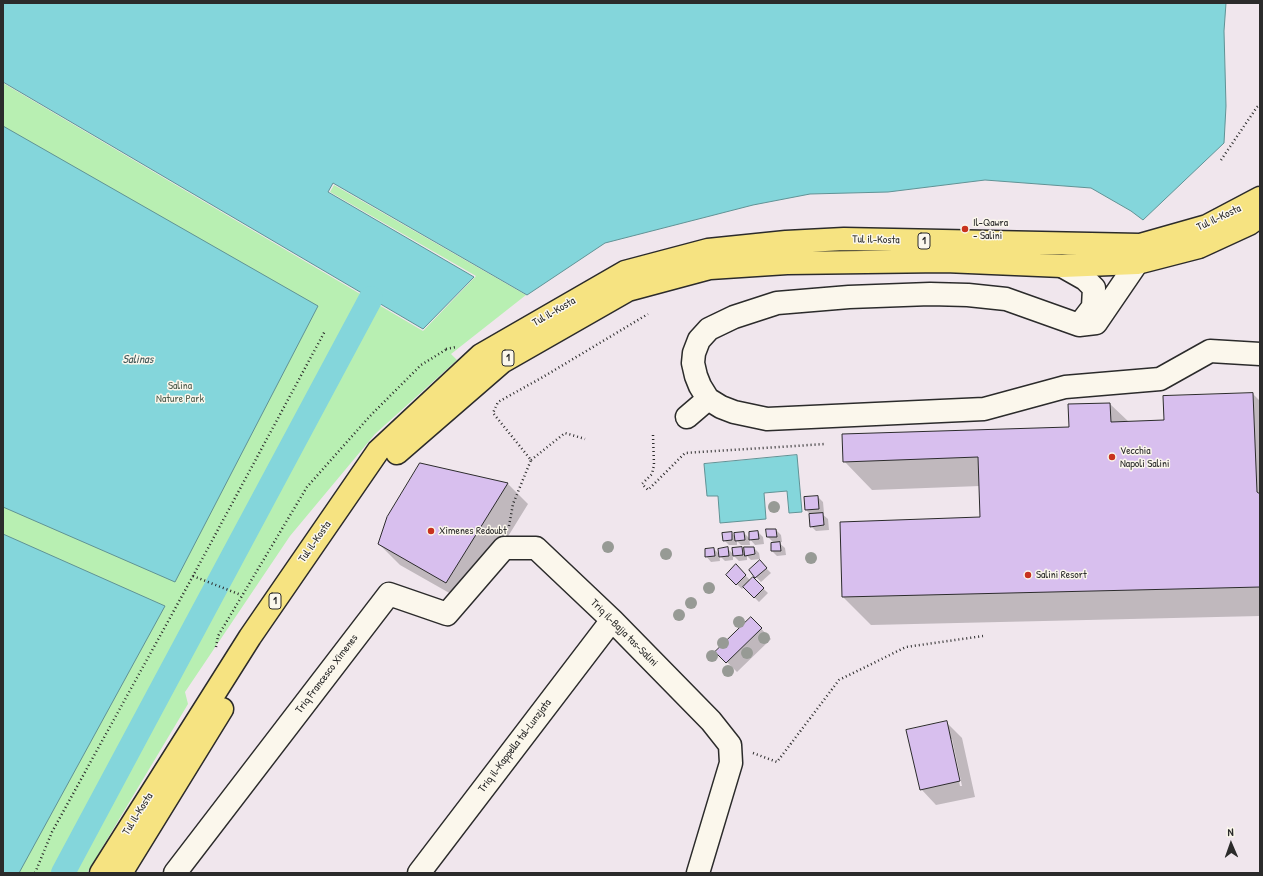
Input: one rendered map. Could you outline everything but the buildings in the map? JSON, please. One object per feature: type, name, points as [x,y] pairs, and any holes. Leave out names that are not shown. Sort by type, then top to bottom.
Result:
[{"type":"highway","name":"Tul il-Kosta","points":[[101,873],[250,637],[378,451],[481,355],[494,347],[625,272],[708,250],[786,242],[844,239],[1140,245],[1207,226],[1260,198]]},
{"type":"highway","name":"Tul il-Kosta","points":[[121,873],[302,580],[390,459],[502,362],[628,290],[710,268],[787,263],[944,260],[1062,266],[1137,263],[1199,247],[1248,224],[1260,216]]},
{"type":"street","points":[[1137,263],[1096,323],[1079,325],[1006,299],[968,295],[930,294],[848,297],[777,304],[734,317],[709,329],[699,340],[694,352],[696,376],[700,386],[708,398],[721,407],[734,412],[767,419],[984,409],[1065,387],[1160,379],[1210,351],[1260,354]]},
{"type":"street","points":[[1062,266],[1084,278],[1094,288],[1093,307],[1079,325]]},
{"type":"street","points":[[687,417],[708,398]]},
{"type":"street","name":"Triq il-Bajja tas-Salini","points":[[504,548],[536,548],[612,620],[710,721],[730,745]]},
{"type":"street","name":"Triq Francesco Ximenes","points":[[181,871],[389,594],[447,614],[504,548]]},
{"type":"street","name":"Triq il-Kappella tal-Lunzjata","points":[[419,873],[612,620]]},
{"type":"street","points":[[698,873],[731,763],[730,745]]},
{"type":"path","points":[[1221,160],[1260,105]]},
{"type":"path","points":[[531,460],[493,413],[498,402],[543,377],[648,314]]},
{"type":"path","points":[[34,873],[52,832],[326,331]]},
{"type":"path","points":[[513,504],[531,460],[565,433],[584,439]]},
{"type":"path","points":[[653,435],[654,465],[652,474],[642,484],[648,490],[685,453],[825,444]]},
{"type":"path","points":[[193,576],[241,595]]},
{"type":"path","points":[[730,745],[777,762],[839,680],[906,647],[983,636]]},
{"type":"green space","name":"Salina Nature Park","points":[[3,83],[423,331],[476,276],[330,192],[334,185],[526,295],[451,354],[457,360],[375,434],[290,536],[185,692],[188,704],[87,873],[3,873]]},
{"type":"water","points":[[3,3],[1226,3],[1224,31],[1226,106],[1224,143],[1143,220],[1131,211],[1091,188],[985,180],[888,192],[810,194],[753,205],[605,243],[527,295],[333,183],[328,192],[474,277],[423,329],[3,82]]},
{"type":"water","name":"Salinas","points":[[3,126],[318,306],[175,582],[3,507]]},
{"type":"water","points":[[797,455],[802,512],[789,513],[787,491],[764,493],[766,519],[720,523],[718,496],[707,496],[704,464]]},
{"type":"water","points":[[3,534],[165,606],[19,873],[3,873]]},
{"type":"waterway","points":[[63,873],[371,298]]},
{"type":"place","name":"Il-Qawra - Salini","points":[[965,229]]},
{"type":"place","name":"Vecchia Napoli Salini","points":[[1112,457]]},
{"type":"place","name":"Ximenes Redoubt","points":[[431,531]]},
{"type":"place","name":"Salini Resort","points":[[1028,575]]}]
